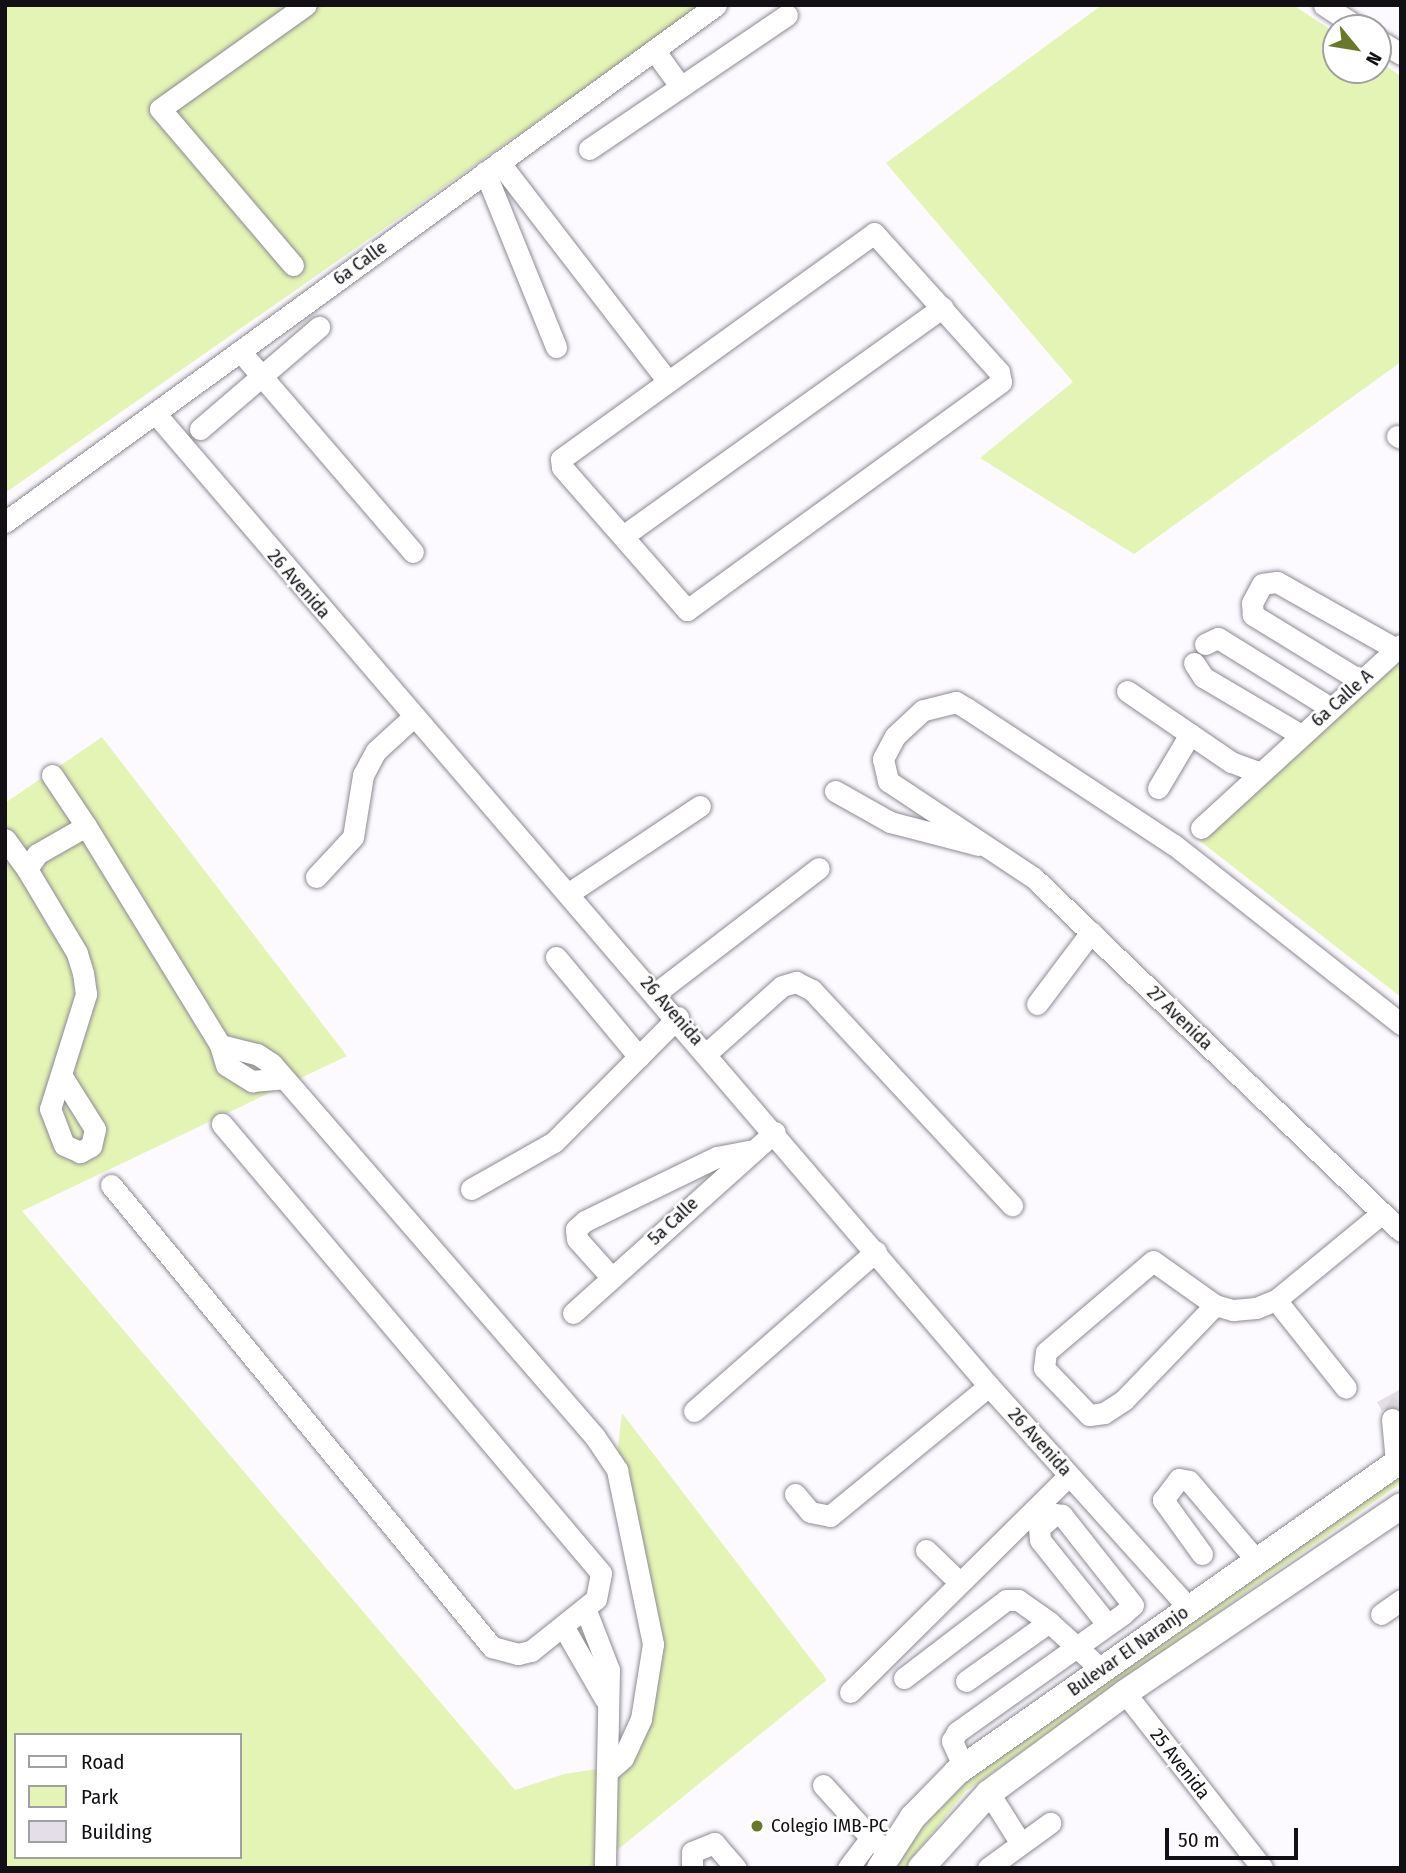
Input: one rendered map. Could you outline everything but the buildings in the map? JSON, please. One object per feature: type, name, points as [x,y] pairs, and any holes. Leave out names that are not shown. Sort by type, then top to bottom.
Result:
[{"type":"main road","name":"Bulevar El Naranjo","points":[[880,1852],[934,1792],[964,1768],[1398,1461]]},
{"type":"main road","name":"Bulevar El Naranjo","points":[[931,1861],[989,1793],[1125,1693],[1398,1514]]},
{"type":"street","points":[[293,265],[160,109],[306,5]]},
{"type":"street","name":"6a Calle","points":[[5,522],[716,5]]},
{"type":"street","points":[[589,149],[787,15]]},
{"type":"street","points":[[653,50],[680,86]]},
{"type":"street","points":[[492,167],[556,347]]},
{"type":"street","points":[[492,167],[667,380]]},
{"type":"street","points":[[874,233],[943,307],[999,372],[995,391],[718,591],[687,610],[562,467],[561,459],[874,233]]},
{"type":"street","points":[[624,536],[943,307]]},
{"type":"street","points":[[200,429],[318,327]]},
{"type":"street","points":[[240,351],[413,552]]},
{"type":"street","name":"26 Avenida","points":[[155,413],[414,716],[678,1017],[989,1386],[1189,1608]]},
{"type":"street","points":[[1362,681],[1253,615],[1252,603],[1262,584],[1277,582],[1398,647]]},
{"type":"street","points":[[1205,644],[1218,638],[1331,708]]},
{"type":"street","name":"6a Calle A","points":[[1201,828],[1398,647]]},
{"type":"street","points":[[1194,663],[1203,677],[1301,735]]},
{"type":"street","points":[[1127,691],[1231,762],[1259,772]]},
{"type":"street","name":"27 Avenida","points":[[1401,1024],[1174,845],[956,702],[923,710],[895,736],[883,759],[888,781],[1034,878],[1401,1231]]},
{"type":"street","points":[[316,877],[353,837],[363,775],[376,751],[414,716]]},
{"type":"street","points":[[1158,788],[1190,734]]},
{"type":"street","points":[[52,775],[86,826],[236,1075],[251,1082],[284,1078],[595,1437],[617,1470],[653,1644],[641,1719],[623,1759],[607,1772]]},
{"type":"street","points":[[835,791],[890,822],[986,846]]},
{"type":"street","points":[[569,893],[700,806]]},
{"type":"street","points":[[27,869],[29,859],[86,826]]},
{"type":"street","points":[[5,839],[27,869],[77,953],[85,983],[63,1078]]},
{"type":"street","points":[[656,993],[819,868]]},
{"type":"street","points":[[1037,1003],[1091,932]]},
{"type":"street","points":[[556,957],[639,1056]]},
{"type":"street","points":[[708,1052],[782,986],[796,982],[812,990],[1012,1205]]},
{"type":"street","points":[[471,1189],[554,1142],[678,1017]]},
{"type":"street","points":[[111,1185],[492,1647],[518,1654],[531,1651],[585,1608],[602,1588],[601,1573],[222,1124]]},
{"type":"street","name":"5a Calle","points":[[573,1313],[749,1151],[775,1132]]},
{"type":"street","points":[[612,1278],[577,1239],[576,1229],[585,1221],[717,1157],[749,1151]]},
{"type":"street","points":[[1215,1305],[1124,1400],[1104,1413],[1089,1415],[1044,1368],[1046,1352],[1153,1261],[1215,1305],[1234,1310],[1276,1300],[1382,1213]]},
{"type":"street","points":[[694,1411],[876,1251]]},
{"type":"street","points":[[1276,1300],[1346,1388]]},
{"type":"street","points":[[795,1494],[810,1512],[830,1516],[989,1386]]},
{"type":"street","points":[[1392,1419],[1398,1461]]},
{"type":"street","points":[[850,1692],[958,1582],[1069,1475]]},
{"type":"street","points":[[1202,1554],[1164,1500],[1179,1479],[1189,1481],[1256,1560]]},
{"type":"street","points":[[1107,1624],[1040,1540],[1039,1528],[1055,1514],[1062,1515],[1132,1598]]},
{"type":"street","points":[[926,1550],[958,1582]]},
{"type":"street","points":[[964,1768],[952,1741],[957,1732],[1129,1610],[1132,1598],[1160,1576]]},
{"type":"street","points":[[904,1678],[1006,1600],[1018,1601],[1049,1622],[1102,1670]]},
{"type":"street","points":[[1381,1614],[1401,1600]]},
{"type":"street","points":[[585,1608],[609,1670],[605,1699],[605,1868]]},
{"type":"street","points":[[965,1681],[1049,1622]]},
{"type":"street","points":[[563,1626],[605,1699]]},
{"type":"street","name":"25 Avenida","points":[[1125,1693],[1262,1868]]},
{"type":"street","points":[[823,1785],[880,1852],[848,1868]]},
{"type":"street","points":[[989,1793],[1020,1842]]},
{"type":"street","points":[[988,1868],[1020,1842],[1050,1823]]},
{"type":"street","points":[[692,1868],[692,1852],[714,1843],[736,1868]]},
{"type":"green space","points":[[5,5],[704,5],[5,493]]},
{"type":"green space","points":[[1102,5],[1293,5],[1322,24],[1322,84],[1392,84],[1392,70],[1401,76],[1401,362],[1134,554],[980,458],[1073,382],[886,163]]},
{"type":"green space","points":[[1401,655],[1401,997],[1196,838]]},
{"type":"green space","points":[[102,737],[347,1056],[22,1211],[515,1790],[564,1774],[622,1765],[662,1659],[616,1463],[622,1413],[827,1680],[595,1868],[5,1868],[5,803]]},
{"type":"green space","points":[[1401,1473],[1401,1483],[966,1791],[904,1868],[893,1868],[940,1803],[967,1779]]},
{"type":"tunnel","points":[[1392,1419],[1401,1401]]},
{"type":"place","name":"Colegio IMB-PC","points":[[757,1826]]}]
